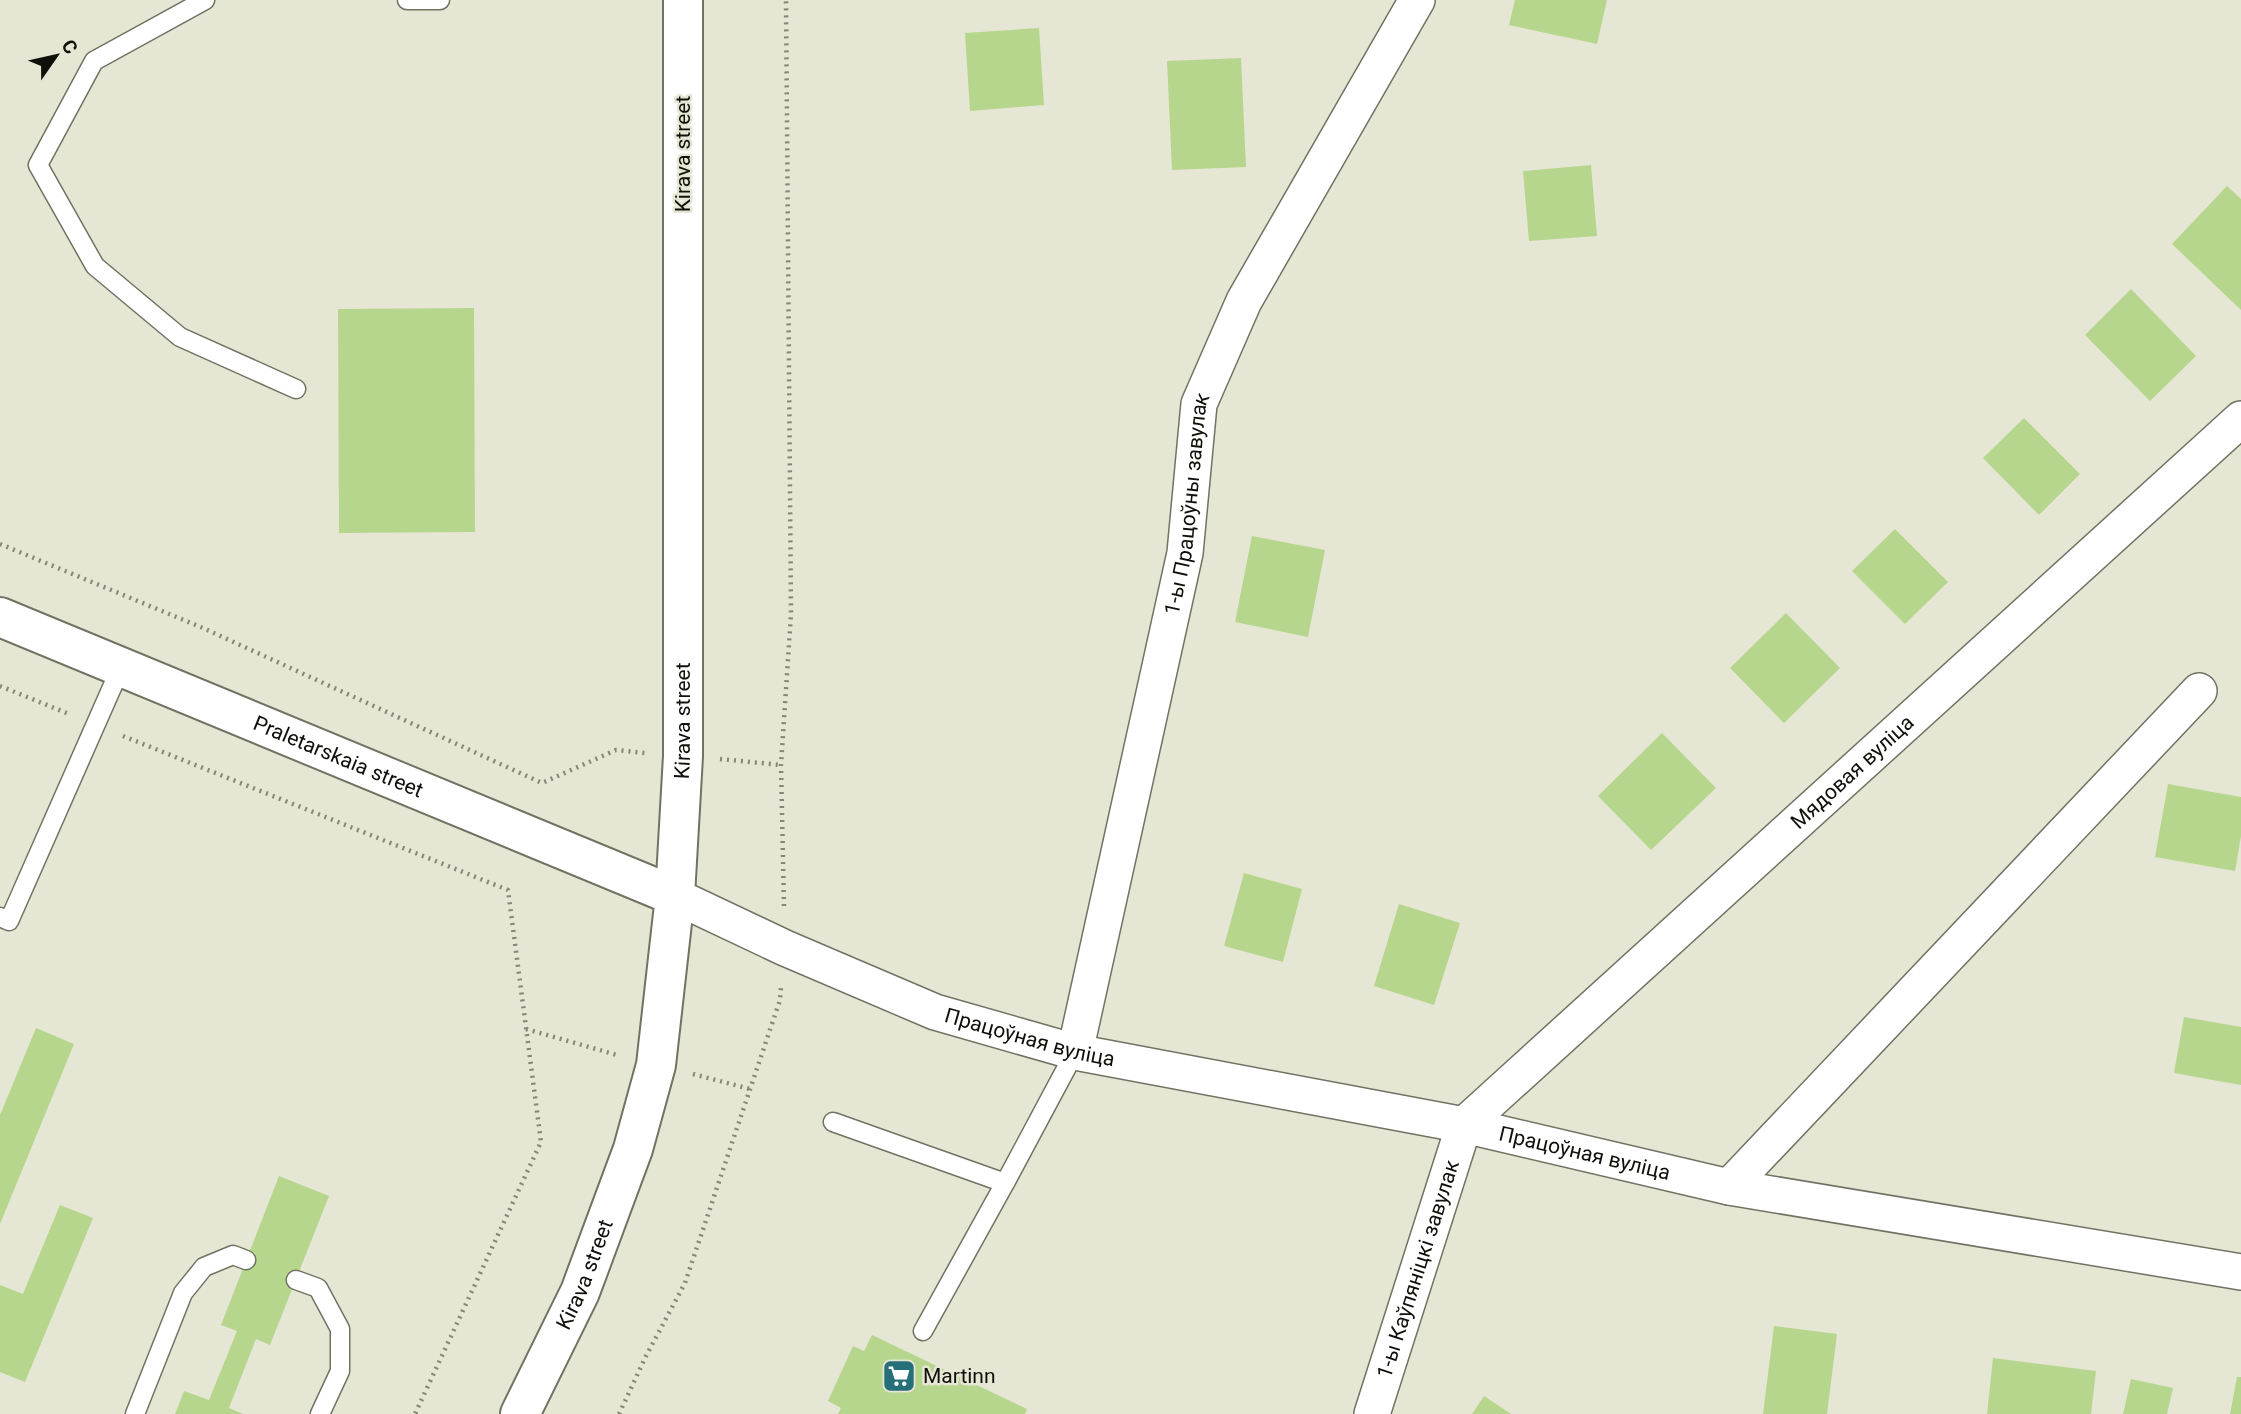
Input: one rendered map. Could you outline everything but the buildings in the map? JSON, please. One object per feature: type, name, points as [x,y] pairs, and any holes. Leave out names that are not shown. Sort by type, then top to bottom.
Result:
[{"type":"main road","name":"Kirava street","points":[[520,1414],[580,1292],[634,1149],[656,1065],[675,896],[683,730],[683,0]]},
{"type":"main road","name":"Praletarskaia street","points":[[0,617],[675,896]]},
{"type":"street","name":"1-ы Працоўны завулак","points":[[1075,1052],[1185,553],[1199,404],[1244,301],[1417,0]]},
{"type":"street","name":"Мядовая вуліца","points":[[1464,1125],[2241,419]]},
{"type":"street","points":[[1729,1188],[2199,691]]},
{"type":"street","name":"Працоўная вуліца","points":[[675,896],[785,948],[935,1012],[1075,1052],[1464,1125],[1729,1188],[2241,1272]]},
{"type":"street","name":"1-ы Каўпяніцкі завулак","points":[[1372,1414],[1464,1125]]},
{"type":"lane","points":[[205,0],[94,61],[38,164],[95,266],[180,337],[296,388]]},
{"type":"lane","points":[[407,0],[440,0]]},
{"type":"lane","points":[[0,917],[9,921],[121,667]]},
{"type":"lane","points":[[923,1331],[1075,1052]]},
{"type":"lane","points":[[833,1122],[1005,1183]]},
{"type":"lane","points":[[135,1414],[183,1293],[204,1267],[233,1255],[246,1260]]},
{"type":"lane","points":[[296,1280],[318,1288],[340,1329],[340,1371],[320,1414]]},
{"type":"path","points":[[619,1414],[685,1283],[780,1000],[785,948],[781,765],[791,614],[786,0]]},
{"type":"path","points":[[0,544],[203,628],[542,783],[616,750]]},
{"type":"path","points":[[0,686],[508,890],[541,1142],[415,1414]]},
{"type":"path","points":[[526,1028],[607,1052]]},
{"type":"path","points":[[709,1078],[750,1090]]},
{"type":"place","name":"Martinn","points":[[899,1376]]}]
